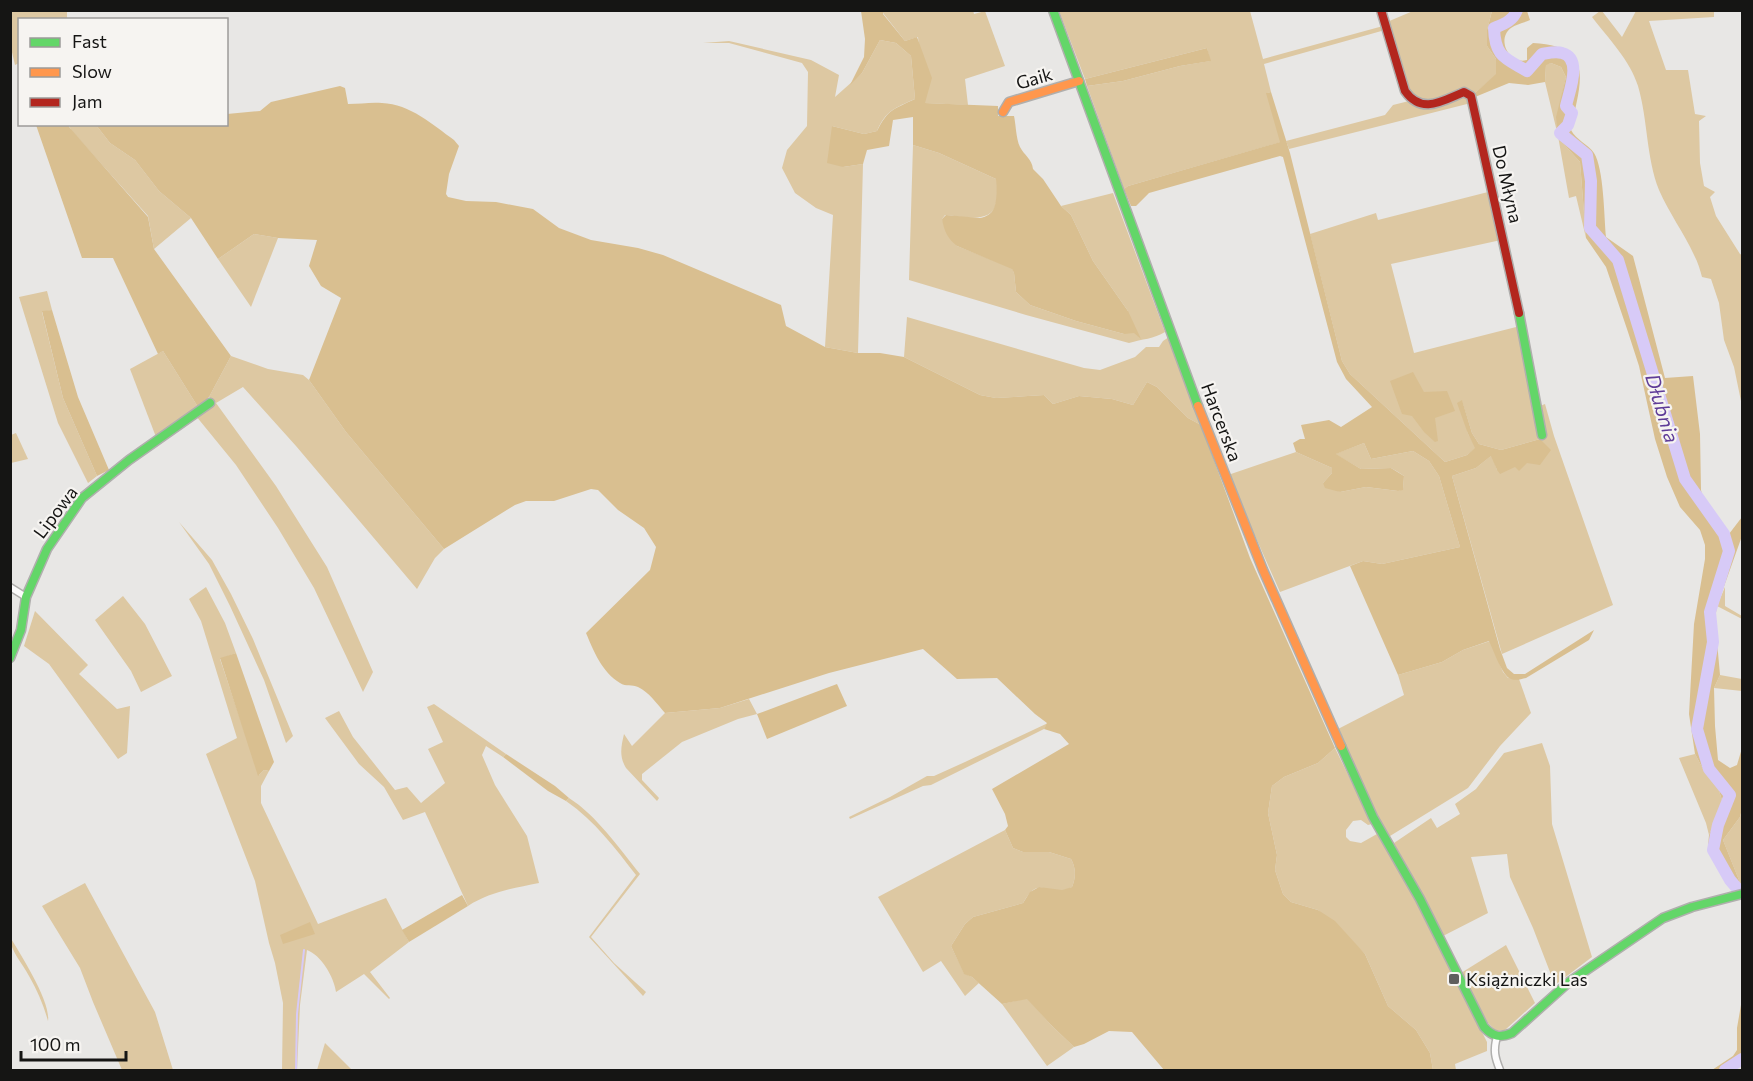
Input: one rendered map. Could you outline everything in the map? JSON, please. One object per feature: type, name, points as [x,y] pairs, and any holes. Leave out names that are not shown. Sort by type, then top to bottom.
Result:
[{"type":"street","name":"Harcerska","points":[[1053,10],[1211,440],[1263,570],[1373,817],[1420,899],[1485,1027],[1491,1035],[1497,1037]]},
{"type":"street","name":"Do Młyna","points":[[1381,10],[1405,91],[1411,99],[1426,105],[1464,92],[1471,96],[1520,312],[1542,435]]},
{"type":"street","name":"Gaik","points":[[1003,112],[1009,102],[1079,81]]},
{"type":"street","name":"Lipowa","points":[[10,658],[21,630],[26,597],[47,549],[82,498],[129,460],[210,402]]},
{"type":"street","points":[[10,587],[26,597]]},
{"type":"street","points":[[1500,1071],[1494,1056],[1497,1037],[1512,1033],[1569,982],[1673,912],[1743,894]]},
{"type":"shaded area","points":[[883,10],[973,10],[974,14],[985,11],[1005,66],[965,79],[968,105],[925,103],[918,37],[905,41]]},
{"type":"shaded area","points":[[10,11],[67,11],[67,18],[18,18],[18,64],[15,65],[11,48]]},
{"type":"shaded area","points":[[861,11],[883,11],[905,41],[917,37],[932,78],[925,103],[998,106],[998,116],[1014,116],[1020,147],[1031,162],[1033,169],[1043,179],[1061,206],[1071,215],[1093,261],[1128,311],[1141,339],[1134,333],[1124,334],[1030,305],[1016,292],[1012,269],[957,246],[947,234],[942,219],[946,215],[980,218],[991,213],[996,203],[996,179],[939,153],[913,145],[913,117],[893,120],[889,146],[867,150],[863,164],[843,167],[827,163],[832,126],[864,134],[877,131],[892,110],[915,99],[911,56],[896,43],[880,40],[862,73],[850,85],[864,57],[865,39]]},
{"type":"shaded area","points":[[1059,11],[1250,11],[1263,59],[1383,26],[1385,30],[1264,64],[1271,92],[1267,93],[1281,142],[1124,189],[1087,86],[1123,81],[1180,66],[1210,61],[1207,48],[1085,79]]},
{"type":"shaded area","points":[[1413,11],[1492,11],[1487,30],[1487,46],[1496,59],[1496,75],[1475,93],[1466,90],[1426,102],[1418,102],[1410,95],[1387,22]]},
{"type":"shaded area","points":[[1492,11],[1527,11],[1530,20],[1515,25],[1505,38],[1507,50],[1515,59],[1527,60],[1527,48],[1533,43],[1554,46],[1567,52],[1576,60],[1580,83],[1571,130],[1594,153],[1597,160],[1602,181],[1606,237],[1633,256],[1665,378],[1693,376],[1700,434],[1701,490],[1704,503],[1729,534],[1742,517],[1742,536],[1717,606],[1715,619],[1720,675],[1714,688],[1718,760],[1730,768],[1737,765],[1742,748],[1742,809],[1740,817],[1723,840],[1741,885],[1730,887],[1708,846],[1709,835],[1723,803],[1718,788],[1704,771],[1695,754],[1689,714],[1694,624],[1705,559],[1705,545],[1700,530],[1680,507],[1667,477],[1655,439],[1639,366],[1606,267],[1586,238],[1580,162],[1558,136],[1556,117],[1566,77],[1561,67],[1551,63],[1546,65],[1545,82],[1528,85],[1509,83],[1475,97],[1475,93],[1496,74],[1496,59],[1487,46],[1487,30]]},
{"type":"shaded area","points":[[1600,11],[1622,37],[1636,11],[1714,11],[1714,17],[1649,21],[1666,70],[1688,70],[1695,114],[1706,116],[1699,121],[1700,163],[1704,186],[1715,192],[1710,197],[1716,216],[1742,255],[1742,406],[1734,367],[1724,340],[1719,303],[1711,279],[1702,277],[1686,239],[1659,190],[1652,165],[1638,86],[1624,58],[1592,17]]},
{"type":"shaded area","points":[[880,40],[896,43],[911,56],[915,99],[892,110],[884,118],[877,131],[864,134],[832,126],[843,167],[863,164],[858,353],[825,347],[833,215],[816,208],[795,193],[782,168],[787,150],[807,126],[808,72],[802,63],[729,43],[703,43],[729,41],[811,60],[839,75],[835,97],[862,73]]},
{"type":"shaded area","points":[[1207,48],[1211,61],[1180,66],[1123,81],[1087,86],[1085,79]]},
{"type":"shaded area","points":[[1551,63],[1561,67],[1566,77],[1562,95],[1560,140],[1580,162],[1586,238],[1576,196],[1569,198],[1545,82],[1546,64]]},
{"type":"shaded area","points":[[340,86],[345,88],[348,104],[392,104],[412,111],[454,140],[459,146],[449,174],[446,194],[448,197],[533,209],[559,228],[591,240],[663,255],[781,305],[786,326],[825,347],[858,353],[880,353],[904,357],[980,395],[996,398],[1044,395],[1053,404],[1079,396],[1112,399],[1133,405],[1147,382],[1157,387],[1188,418],[1201,425],[1250,558],[1335,748],[1318,763],[1284,777],[1272,786],[1268,813],[1277,855],[1275,870],[1283,894],[1291,902],[1318,910],[1335,921],[1365,954],[1388,1006],[1416,1030],[1430,1053],[1433,1070],[1164,1070],[1132,1032],[1109,1031],[1074,1047],[1027,999],[1002,1004],[972,977],[964,974],[951,946],[965,924],[973,917],[1023,903],[1030,892],[1039,887],[1062,890],[1072,887],[1074,880],[1075,869],[1071,859],[1049,852],[1023,852],[1013,848],[1005,830],[1008,826],[1005,814],[992,789],[1069,744],[1060,734],[1044,729],[1047,723],[997,678],[957,679],[923,649],[829,673],[720,708],[665,713],[642,689],[622,684],[608,673],[586,633],[650,570],[656,547],[644,528],[618,510],[598,490],[591,489],[554,501],[526,501],[515,505],[444,549],[346,432],[309,380],[341,298],[321,286],[309,266],[317,240],[254,234],[218,259],[191,218],[159,191],[135,160],[110,143],[97,126],[228,126],[228,114],[260,111],[271,102]]},
{"type":"shaded area","points":[[1271,92],[1290,153],[1342,361],[1350,374],[1445,462],[1467,455],[1475,448],[1457,403],[1462,400],[1472,433],[1479,444],[1501,450],[1540,439],[1551,450],[1540,465],[1527,463],[1519,471],[1515,467],[1500,474],[1491,456],[1476,468],[1452,476],[1507,668],[1514,674],[1525,674],[1594,630],[1589,640],[1526,678],[1515,680],[1508,677],[1501,668],[1489,641],[1463,650],[1442,662],[1398,675],[1350,566],[1363,561],[1382,564],[1460,547],[1439,476],[1429,461],[1413,451],[1371,459],[1364,443],[1336,454],[1361,469],[1391,468],[1404,476],[1403,490],[1366,487],[1340,492],[1325,488],[1323,483],[1332,473],[1332,468],[1296,452],[1293,443],[1305,439],[1301,425],[1329,420],[1341,427],[1372,407],[1346,379],[1337,362],[1283,157],[1149,193],[1136,206],[1131,206],[1124,189],[1128,186],[1280,142],[1266,93]]},
{"type":"shaded area","points":[[1463,94],[1469,97],[1471,103],[1289,149],[1286,141],[1385,115],[1393,105],[1409,101],[1415,106]]},
{"type":"shaded area","points":[[36,126],[69,126],[148,217],[154,249],[231,356],[209,397],[198,407],[163,351],[158,354],[113,258],[82,258]]},
{"type":"shaded area","points":[[69,126],[97,126],[110,143],[135,160],[159,191],[191,218],[154,249],[148,216]]},
{"type":"shaded area","points":[[913,145],[939,153],[996,179],[997,200],[989,214],[975,218],[945,215],[942,219],[957,246],[1012,268],[1016,292],[1030,305],[1124,334],[1128,311],[1093,261],[1071,215],[1061,206],[1113,193],[1165,332],[1152,338],[1129,343],[909,280]]},
{"type":"shaded area","points":[[1488,192],[1501,240],[1391,264],[1414,353],[1520,326],[1540,406],[1545,404],[1613,605],[1502,654],[1452,476],[1476,468],[1492,455],[1497,470],[1540,439],[1501,450],[1479,444],[1472,433],[1462,401],[1468,434],[1476,448],[1467,455],[1445,462],[1350,374],[1342,361],[1310,234],[1376,213],[1378,220]]},
{"type":"shaded area","points":[[254,234],[278,238],[251,307],[218,259]]},
{"type":"shaded area","points":[[47,291],[52,310],[42,312],[63,398],[97,476],[88,483],[58,423],[19,297]]},
{"type":"shaded area","points":[[52,310],[78,397],[109,470],[97,476],[63,398],[42,311]]},
{"type":"shaded area","points":[[907,317],[1084,368],[1100,370],[1135,357],[1146,347],[1159,347],[1169,337],[1201,425],[1188,418],[1157,387],[1147,382],[1133,405],[1112,399],[1079,396],[1053,404],[1044,395],[996,398],[980,395],[904,357]]},
{"type":"shaded area","points":[[163,351],[198,407],[156,437],[130,369]]},
{"type":"shaded area","points":[[231,356],[268,369],[303,375],[309,380],[346,432],[444,549],[435,558],[417,589],[243,387],[216,403],[209,397]]},
{"type":"shaded area","points":[[1413,372],[1424,392],[1447,391],[1455,411],[1435,418],[1438,441],[1435,442],[1424,432],[1412,416],[1402,414],[1390,381]]},
{"type":"shaded area","points":[[216,403],[276,486],[327,567],[373,672],[363,692],[314,588],[278,528],[236,465],[196,416]]},
{"type":"shaded area","points":[[16,433],[28,459],[11,463],[11,435]]},
{"type":"shaded area","points":[[1364,443],[1371,459],[1413,451],[1429,461],[1439,476],[1460,547],[1382,564],[1363,561],[1280,592],[1228,475],[1296,452],[1332,468],[1332,473],[1323,483],[1340,492],[1366,487],[1398,491],[1403,489],[1404,476],[1391,468],[1361,469],[1335,454]]},
{"type":"shaded area","points":[[179,522],[212,560],[253,639],[293,736],[286,743],[264,680],[230,606],[209,564]]},
{"type":"shaded area","points":[[206,587],[225,623],[236,653],[220,659],[259,775],[264,770],[269,771],[261,786],[261,803],[318,924],[386,898],[409,942],[370,972],[389,999],[364,974],[336,992],[326,967],[307,950],[300,1005],[297,1070],[282,1070],[283,1003],[275,963],[255,881],[206,754],[237,738],[201,621],[189,599]]},
{"type":"shaded area","points":[[1725,587],[1725,606],[1742,616],[1742,619],[1717,606]]},
{"type":"shaded area","points":[[123,596],[145,624],[172,676],[141,692],[131,671],[95,620]]},
{"type":"shaded area","points":[[35,611],[88,665],[79,674],[117,709],[130,706],[127,753],[118,759],[49,664],[24,646]]},
{"type":"shaded area","points":[[1490,641],[1503,672],[1508,678],[1519,679],[1531,713],[1500,746],[1468,788],[1390,836],[1367,798],[1338,729],[1404,695],[1398,675],[1442,662],[1463,650]]},
{"type":"shaded area","points":[[236,653],[274,762],[269,771],[264,770],[258,776],[220,658]]},
{"type":"shaded area","points":[[1720,675],[1742,679],[1742,691],[1714,688]]},
{"type":"shaded area","points":[[837,684],[847,706],[767,739],[757,714]]},
{"type":"shaded area","points":[[749,699],[757,714],[738,719],[682,742],[642,774],[642,780],[659,798],[657,801],[626,768],[621,751],[624,734],[632,746],[665,713],[720,708]]},
{"type":"shaded area","points":[[434,704],[506,754],[503,757],[486,746],[482,755],[495,785],[527,836],[539,883],[494,894],[468,906],[425,812],[403,820],[384,787],[359,764],[325,718],[339,711],[353,737],[395,790],[407,787],[421,803],[445,783],[428,749],[443,742],[427,707]]},
{"type":"shaded area","points":[[1048,723],[1044,729],[931,785],[923,786],[850,819],[849,817],[927,776],[934,776]]},
{"type":"shaded area","points":[[1542,743],[1550,766],[1552,824],[1592,957],[1555,985],[1510,877],[1507,854],[1471,857],[1488,913],[1443,936],[1394,843],[1431,818],[1437,828],[1460,814],[1455,804],[1476,789],[1504,753]]},
{"type":"shaded area","points":[[1335,748],[1372,824],[1368,825],[1361,820],[1353,821],[1346,830],[1346,837],[1350,841],[1361,843],[1377,834],[1410,889],[1487,1042],[1487,1051],[1455,1064],[1456,1070],[1433,1070],[1430,1053],[1416,1030],[1388,1006],[1365,954],[1318,910],[1291,902],[1283,894],[1275,870],[1277,855],[1268,813],[1272,786],[1284,777],[1318,763]]},
{"type":"shaded area","points":[[506,754],[555,786],[569,798],[566,801],[548,791],[503,757]]},
{"type":"shaded area","points":[[1695,754],[1704,771],[1718,788],[1723,803],[1709,835],[1679,758]]},
{"type":"shaded area","points":[[569,798],[598,823],[640,874],[591,937],[614,963],[646,992],[643,996],[589,937],[636,875],[595,826],[566,801]]},
{"type":"shaded area","points":[[1742,809],[1741,885],[1723,840],[1740,817]]},
{"type":"shaded area","points":[[1005,830],[1013,848],[1023,852],[1049,852],[1071,859],[1075,869],[1074,880],[1072,887],[1065,890],[1037,888],[1028,895],[1023,903],[973,917],[965,924],[951,946],[964,973],[979,983],[965,996],[941,961],[923,972],[878,897]]},
{"type":"shaded area","points":[[85,883],[155,1012],[173,1070],[122,1070],[80,968],[42,906]]},
{"type":"shaded area","points":[[462,895],[468,906],[409,942],[402,930]]},
{"type":"shaded area","points":[[310,922],[315,934],[283,944],[280,935]]},
{"type":"shaded area","points":[[10,937],[28,966],[45,1002],[48,1021],[35,987],[12,947]]},
{"type":"shaded area","points":[[1506,945],[1535,1003],[1505,1030],[1496,1031],[1488,1023],[1461,973]]},
{"type":"shaded area","points":[[1027,998],[1074,1047],[1047,1066],[1002,1004]]},
{"type":"shaded area","points":[[1742,999],[1742,1062],[1731,1070],[1712,1070],[1733,1056],[1737,1050],[1737,1028]]},
{"type":"shaded area","points":[[325,1043],[352,1070],[317,1070]]},
{"type":"waterway","name":"Dłubnia","points":[[1517,10],[1511,19],[1494,28],[1496,45],[1503,56],[1527,71],[1542,54],[1562,53],[1572,61],[1572,84],[1566,106],[1572,113],[1568,125],[1560,133],[1587,155],[1591,181],[1590,228],[1618,260],[1685,479],[1724,534],[1729,551],[1710,612],[1713,642],[1697,729],[1709,769],[1730,795],[1718,825],[1713,850],[1730,880],[1742,894]]},
{"type":"waterway","points":[[296,1070],[297,1014],[304,950]]},
{"type":"waterway","name":"Dłubnia","points":[[1725,1070],[1742,1059]]},
{"type":"traffic: fast","points":[[1053,10],[1198,406]]},
{"type":"traffic: fast","points":[[1519,313],[1542,435]]},
{"type":"traffic: fast","points":[[10,658],[21,630],[26,597],[47,549],[82,498],[129,460],[210,403]]},
{"type":"traffic: fast","points":[[1341,746],[1373,817],[1420,899],[1484,1027],[1494,1035],[1504,1036],[1512,1033],[1569,982],[1663,918],[1692,907],[1742,894]]},
{"type":"traffic: slow","points":[[1003,112],[1009,102],[1079,81]]},
{"type":"traffic: slow","points":[[1198,406],[1263,570],[1341,746]]},
{"type":"traffic: jam","points":[[1381,10],[1405,91],[1412,98],[1418,103],[1433,104],[1464,92],[1471,96],[1519,313]]},
{"type":"place","name":"Książniczki Las","points":[[1454,979]]}]
